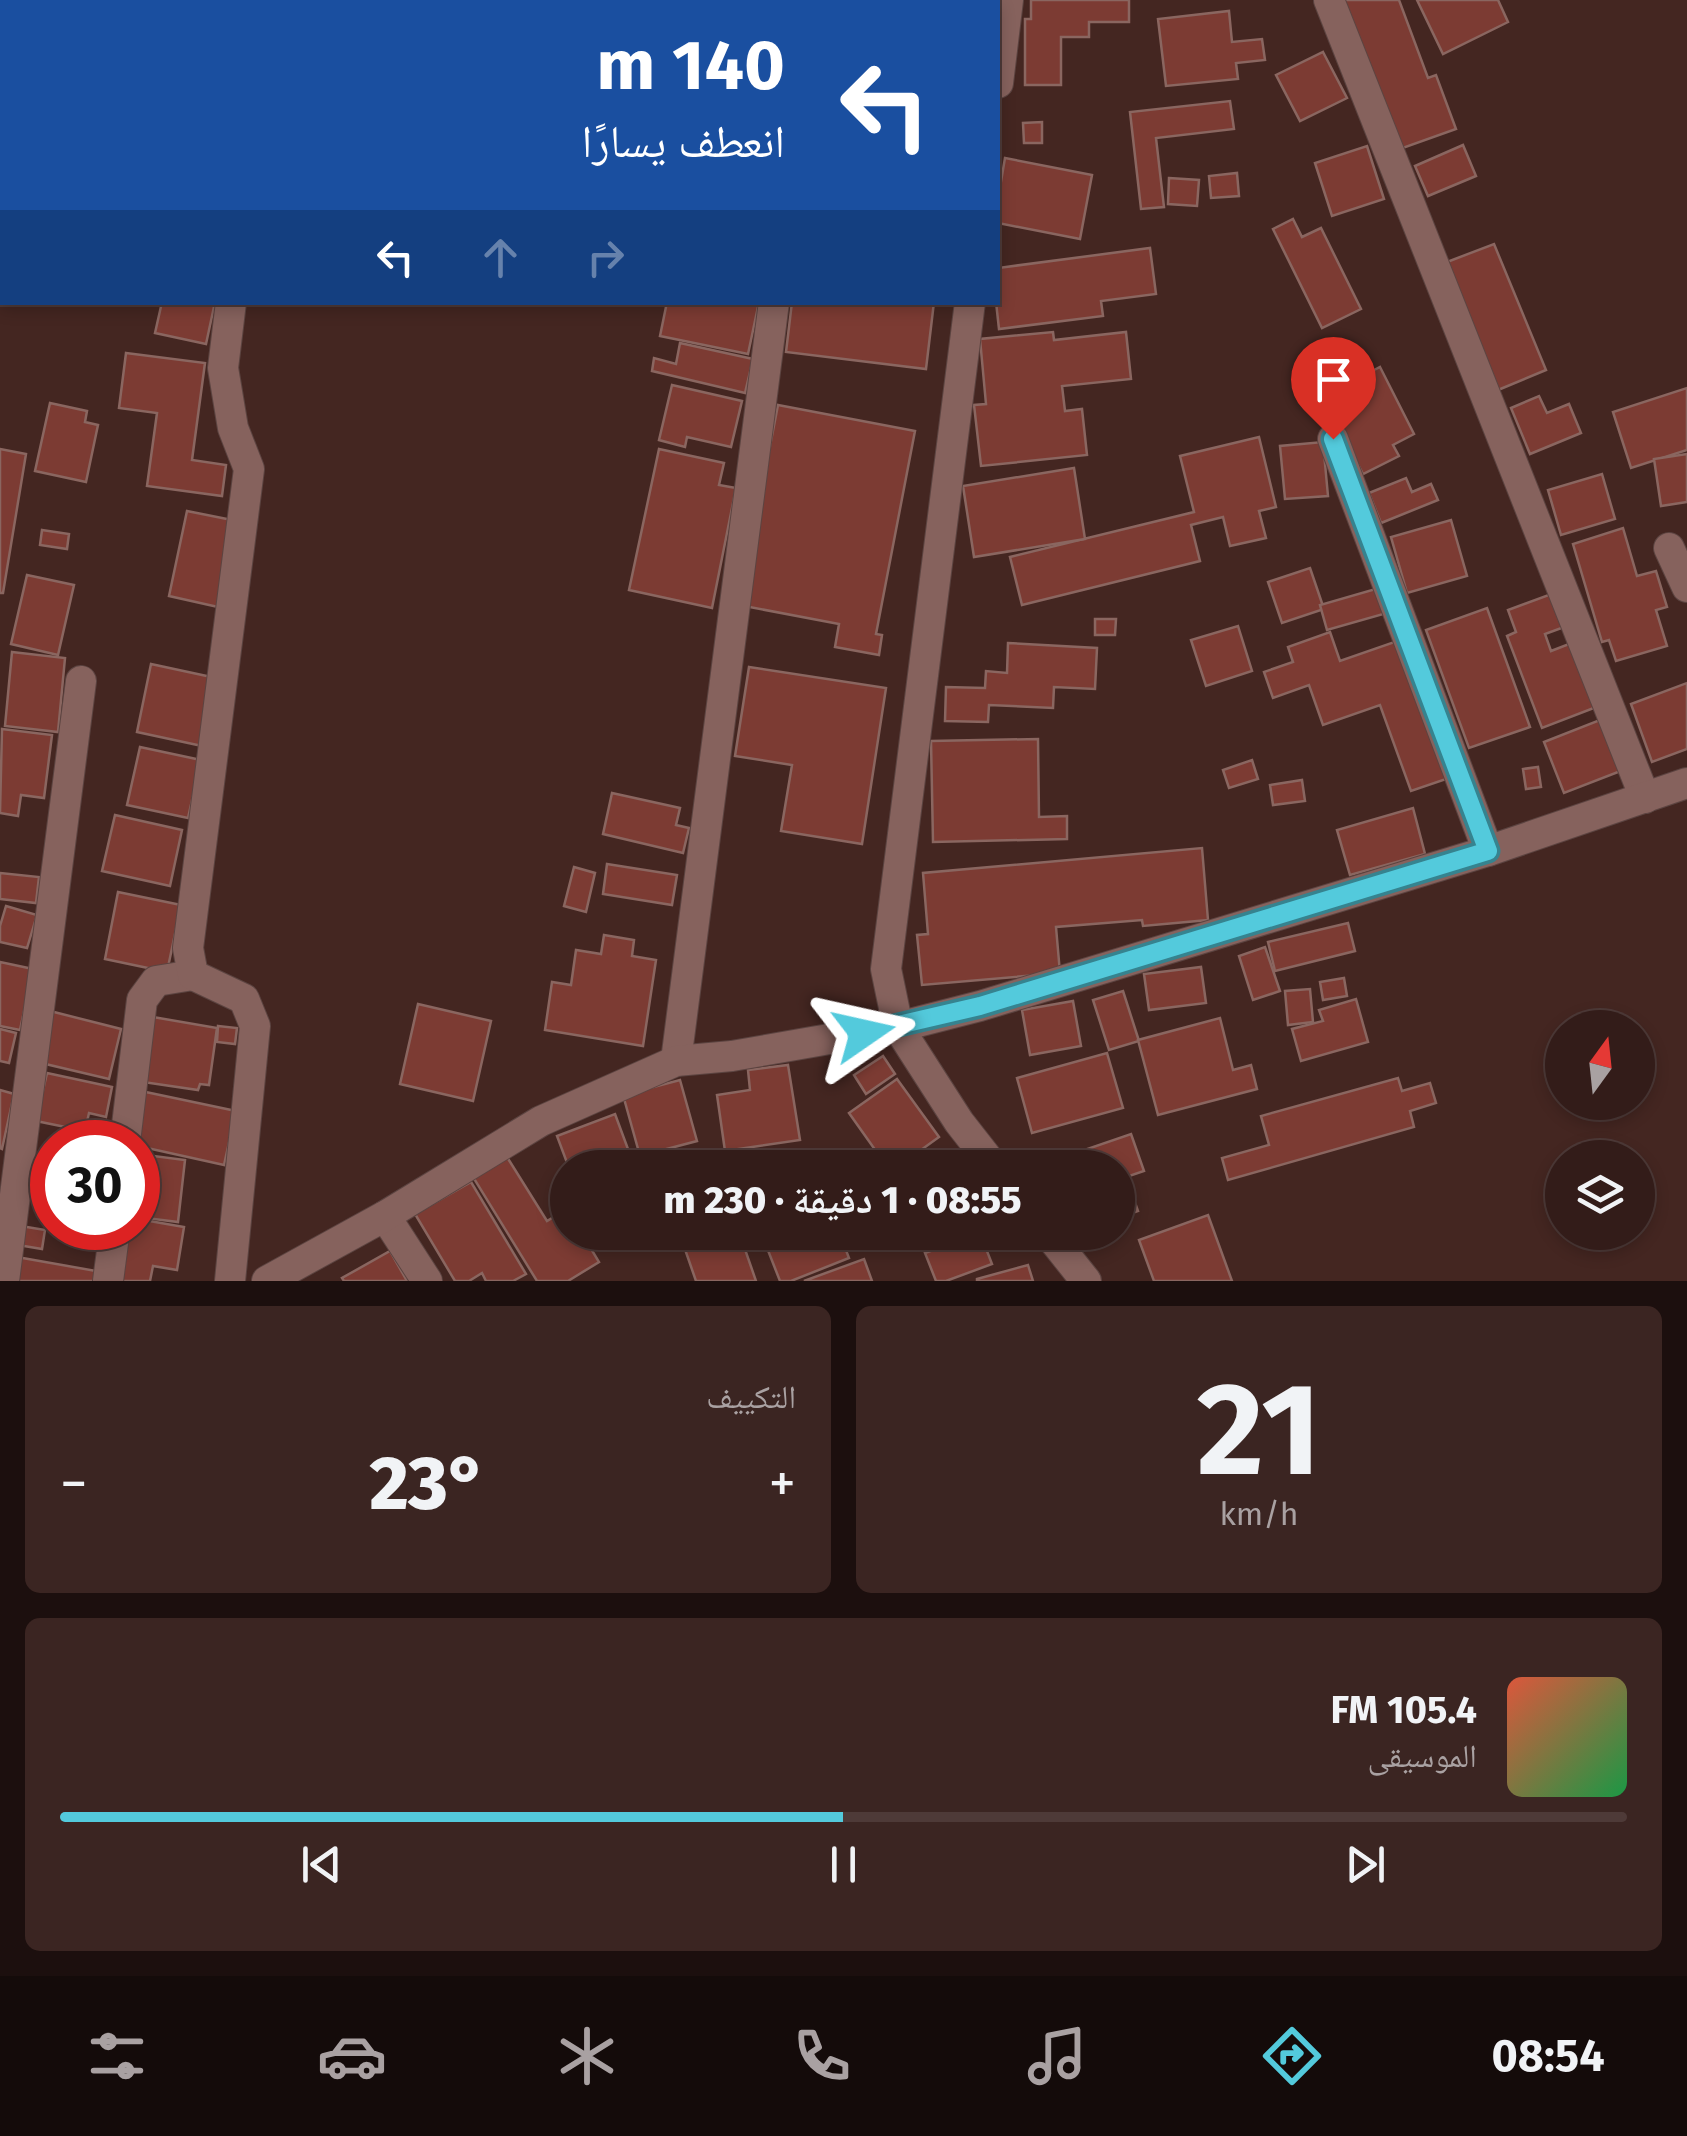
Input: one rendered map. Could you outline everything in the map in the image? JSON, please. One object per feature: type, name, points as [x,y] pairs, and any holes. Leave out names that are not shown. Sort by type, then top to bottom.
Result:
[{"type":"street","points":[[1000,66],[1008,0]]},
{"type":"street","points":[[1330,0],[1644,798]]},
{"type":"street","points":[[193,974],[188,948],[249,469],[233,428],[222,368],[231,305]]},
{"type":"street","points":[[676,1061],[774,305]]},
{"type":"street","points":[[970,305],[886,969],[898,1027],[982,1150]]},
{"type":"street","points":[[1333,439],[1488,851]]},
{"type":"street","points":[[1670,548],[1687,587]]},
{"type":"street","points":[[4,1281],[81,681]]},
{"type":"street","points":[[267,1281],[300,1273],[385,1216],[541,1122],[676,1061],[732,1056],[898,1027],[999,1000],[1488,851],[1687,782]]},
{"type":"street","points":[[128,1120],[142,1000],[156,981],[193,974],[244,1000],[255,1026],[230,1281]]},
{"type":"street","points":[[385,1216],[427,1281]]},
{"type":"street","points":[[108,1281],[112,1250]]},
{"type":"street","points":[[1062,1250],[1086,1281]]},
{"type":"building","points":[[1031,0],[1129,0],[1129,22],[1089,22],[1089,37],[1061,37],[1061,85],[1025,85],[1025,19],[1031,19]]},
{"type":"building","points":[[1339,0],[1399,0],[1428,78],[1436,75],[1456,129],[1400,149]]},
{"type":"building","points":[[1417,0],[1498,0],[1508,22],[1443,54]]},
{"type":"building","points":[[1229,11],[1232,42],[1262,39],[1265,60],[1236,63],[1238,79],[1166,86],[1158,19]]},
{"type":"building","points":[[1323,52],[1347,98],[1300,121],[1276,75]]},
{"type":"building","points":[[1230,101],[1234,129],[1156,138],[1164,207],[1141,209],[1130,112]]},
{"type":"building","points":[[1042,122],[1042,143],[1024,143],[1023,123]]},
{"type":"building","points":[[1463,145],[1476,176],[1428,196],[1415,166]]},
{"type":"building","points":[[1367,146],[1384,199],[1332,216],[1315,163]]},
{"type":"building","points":[[1005,158],[1092,175],[1080,239],[1000,223]]},
{"type":"building","points":[[1237,173],[1239,196],[1211,198],[1209,176]]},
{"type":"building","points":[[1169,178],[1199,180],[1197,206],[1168,204]]},
{"type":"building","points":[[1293,219],[1302,237],[1321,228],[1361,309],[1322,328],[1273,229]]},
{"type":"building","points":[[1494,244],[1546,370],[1498,390],[1447,262]]},
{"type":"building","points":[[1150,248],[1156,294],[1101,301],[1103,316],[999,329],[996,305],[1000,305],[1000,268]]},
{"type":"building","points":[[161,305],[214,305],[206,344],[155,333]]},
{"type":"building","points":[[666,305],[758,305],[748,354],[660,336]]},
{"type":"building","points":[[792,305],[934,305],[926,369],[786,352]]},
{"type":"building","points":[[1053,332],[1054,340],[1126,332],[1131,379],[1062,386],[1065,411],[1082,409],[1087,455],[981,466],[974,405],[986,404],[980,339]]},
{"type":"building","points":[[680,343],[753,359],[745,393],[652,371],[654,358],[676,364]]},
{"type":"building","points":[[126,353],[205,363],[192,460],[226,465],[222,496],[147,486],[157,413],[119,408]]},
{"type":"building","points":[[1380,367],[1414,434],[1393,445],[1399,456],[1363,474],[1323,397]]},
{"type":"building","points":[[672,385],[742,401],[731,447],[687,437],[685,447],[659,440]]},
{"type":"building","points":[[1687,388],[1687,450],[1631,468],[1613,412]]},
{"type":"building","points":[[1539,396],[1547,413],[1569,404],[1581,433],[1530,454],[1511,408]]},
{"type":"building","points":[[50,403],[87,411],[85,422],[98,425],[86,482],[35,471]]},
{"type":"building","points":[[778,405],[915,431],[876,634],[882,635],[879,655],[835,647],[839,624],[739,605]]},
{"type":"building","points":[[1259,437],[1276,507],[1259,511],[1266,538],[1230,546],[1223,517],[1191,525],[1200,561],[1022,605],[1010,557],[1194,512],[1180,456]]},
{"type":"building","points":[[1323,442],[1328,496],[1285,499],[1280,446]]},
{"type":"building","points":[[0,449],[26,454],[3,593],[0,593]]},
{"type":"building","points":[[659,449],[724,463],[719,485],[736,488],[712,608],[629,590]]},
{"type":"building","points":[[1687,454],[1687,502],[1661,506],[1654,459]]},
{"type":"building","points":[[1074,468],[1085,539],[974,557],[963,486]]},
{"type":"building","points":[[1602,474],[1615,519],[1561,535],[1548,490]]},
{"type":"building","points":[[1406,478],[1412,492],[1431,484],[1438,500],[1381,523],[1369,493]]},
{"type":"building","points":[[187,511],[237,521],[218,607],[169,596]]},
{"type":"building","points":[[1451,520],[1467,576],[1407,593],[1391,537]]},
{"type":"building","points":[[1623,528],[1637,576],[1656,571],[1667,607],[1656,610],[1667,646],[1616,661],[1609,640],[1602,642],[1573,544]]},
{"type":"building","points":[[42,530],[69,534],[67,549],[40,545]]},
{"type":"building","points":[[1310,568],[1324,609],[1282,623],[1268,582]]},
{"type":"building","points":[[27,575],[74,585],[58,655],[11,644]]},
{"type":"building","points":[[1379,588],[1387,613],[1327,630],[1320,605]]},
{"type":"building","points":[[1554,593],[1567,626],[1545,634],[1551,651],[1574,642],[1599,706],[1542,728],[1507,636],[1516,632],[1508,610]]},
{"type":"building","points":[[1487,608],[1530,727],[1469,748],[1426,630]]},
{"type":"building","points":[[1095,619],[1116,619],[1115,635],[1095,635]]},
{"type":"building","points":[[1238,626],[1252,671],[1206,686],[1191,640]]},
{"type":"building","points":[[1330,632],[1340,661],[1403,639],[1452,777],[1411,791],[1380,705],[1323,725],[1309,685],[1273,698],[1264,672],[1293,662],[1288,647]]},
{"type":"building","points":[[1008,643],[1097,648],[1095,689],[1054,687],[1053,708],[989,705],[988,722],[945,721],[946,687],[985,688],[986,671],[1007,673]]},
{"type":"building","points":[[12,652],[65,658],[58,732],[5,726]]},
{"type":"building","points":[[151,664],[216,678],[202,746],[137,732]]},
{"type":"building","points":[[749,667],[886,688],[862,844],[781,831],[792,765],[735,756]]},
{"type":"building","points":[[1687,683],[1687,749],[1652,762],[1631,704]]},
{"type":"building","points":[[1610,716],[1631,767],[1564,793],[1544,742]]},
{"type":"building","points":[[2,729],[52,735],[44,798],[21,795],[18,816],[0,813]]},
{"type":"building","points":[[1038,739],[1039,817],[1067,816],[1067,839],[933,842],[931,741]]},
{"type":"building","points":[[140,747],[201,760],[188,818],[127,805]]},
{"type":"building","points":[[1252,760],[1258,779],[1229,788],[1223,770]]},
{"type":"building","points":[[1538,767],[1541,787],[1526,789],[1523,769]]},
{"type":"building","points":[[1302,780],[1305,801],[1273,805],[1270,785]]},
{"type":"building","points":[[612,793],[680,808],[676,825],[689,828],[683,853],[603,834]]},
{"type":"building","points":[[1413,808],[1425,854],[1350,875],[1337,830]]},
{"type":"building","points":[[115,815],[182,830],[170,886],[102,871]]},
{"type":"building","points":[[1202,848],[1208,920],[1143,926],[1142,920],[1056,927],[1060,973],[922,985],[917,935],[928,934],[923,873]]},
{"type":"building","points":[[607,864],[677,875],[672,905],[603,894]]},
{"type":"building","points":[[574,867],[595,873],[586,912],[564,906]]},
{"type":"building","points":[[0,873],[39,877],[36,903],[0,899]]},
{"type":"building","points":[[118,892],[181,905],[167,972],[105,959]]},
{"type":"building","points":[[6,906],[37,915],[27,948],[0,942]]},
{"type":"building","points":[[1348,923],[1355,951],[1275,971],[1268,942]]},
{"type":"building","points":[[604,935],[634,940],[632,956],[656,960],[643,1046],[545,1030],[552,982],[571,985],[576,950],[601,954]]},
{"type":"building","points":[[1265,947],[1280,991],[1253,1000],[1239,956]]},
{"type":"building","points":[[0,962],[33,969],[20,1030],[0,1026]]},
{"type":"building","points":[[1201,967],[1206,1003],[1149,1010],[1144,974]]},
{"type":"building","points":[[1344,978],[1347,996],[1323,1000],[1320,982]]},
{"type":"building","points":[[1310,989],[1313,1022],[1288,1025],[1285,991]]},
{"type":"building","points":[[1123,991],[1139,1041],[1109,1050],[1093,1000]]},
{"type":"building","points":[[1356,999],[1368,1042],[1301,1061],[1292,1029],[1323,1021],[1319,1010]]},
{"type":"building","points":[[1073,1001],[1081,1046],[1030,1055],[1022,1010]]},
{"type":"building","points":[[418,1004],[491,1021],[473,1101],[400,1084]]},
{"type":"building","points":[[50,1011],[121,1029],[109,1079],[37,1062]]},
{"type":"building","points":[[153,1017],[217,1028],[209,1085],[200,1084],[198,1090],[143,1082]]},
{"type":"building","points":[[1220,1018],[1233,1070],[1251,1065],[1257,1089],[1158,1115],[1138,1040]]},
{"type":"building","points":[[218,1026],[237,1028],[235,1044],[217,1042]]},
{"type":"building","points":[[0,1029],[16,1033],[9,1063],[0,1061]]},
{"type":"building","points":[[1107,1053],[1123,1108],[1032,1133],[1017,1078]]},
{"type":"building","points":[[883,1056],[895,1074],[866,1094],[854,1075]]},
{"type":"building","points":[[788,1065],[800,1140],[725,1150],[717,1095],[750,1090],[748,1070]]},
{"type":"building","points":[[47,1073],[112,1087],[106,1117],[89,1113],[87,1120],[36,1120]]},
{"type":"building","points":[[1398,1078],[1402,1091],[1430,1083],[1436,1103],[1410,1111],[1414,1127],[1228,1180],[1222,1158],[1269,1145],[1261,1116]]},
{"type":"building","points":[[897,1079],[939,1137],[921,1150],[875,1150],[849,1113]]},
{"type":"building","points":[[680,1080],[697,1141],[663,1150],[638,1150],[623,1095]]},
{"type":"building","points":[[0,1090],[14,1094],[2,1149],[0,1148]]},
{"type":"building","points":[[141,1091],[236,1111],[224,1165],[160,1151],[160,1120],[139,1120]]},
{"type":"building","points":[[615,1114],[628,1150],[562,1150],[557,1136]]},
{"type":"building","points":[[1131,1134],[1144,1171],[1135,1174],[1135,1150],[1084,1150]]},
{"type":"building","points":[[160,1157],[185,1160],[178,1222],[160,1220]]},
{"type":"building","points":[[507,1157],[547,1221],[550,1219],[550,1250],[592,1250],[599,1262],[568,1281],[537,1281],[473,1177]]},
{"type":"building","points":[[471,1182],[526,1274],[513,1281],[486,1281],[482,1273],[469,1281],[455,1281],[415,1214]]},
{"type":"building","points":[[1208,1215],[1232,1281],[1154,1281],[1139,1240]]},
{"type":"building","points":[[160,1223],[184,1227],[177,1270],[153,1266],[150,1281],[112,1281],[117,1250],[160,1250]]},
{"type":"building","points":[[15,1225],[30,1228],[30,1247],[12,1244]]},
{"type":"building","points":[[685,1250],[745,1250],[756,1281],[696,1281]]},
{"type":"building","points":[[768,1250],[846,1250],[849,1258],[791,1281],[780,1281]]},
{"type":"building","points":[[987,1250],[992,1264],[936,1281],[925,1253]]},
{"type":"building","points":[[390,1251],[407,1281],[342,1278]]},
{"type":"building","points":[[17,1257],[96,1271],[94,1281],[13,1281]]},
{"type":"building","points":[[864,1259],[872,1281],[804,1281]]},
{"type":"building","points":[[1028,1265],[1033,1281],[977,1281],[977,1279]]},
{"type":"route","points":[[864,1033],[980,1006],[1488,851],[1333,439]]}]
